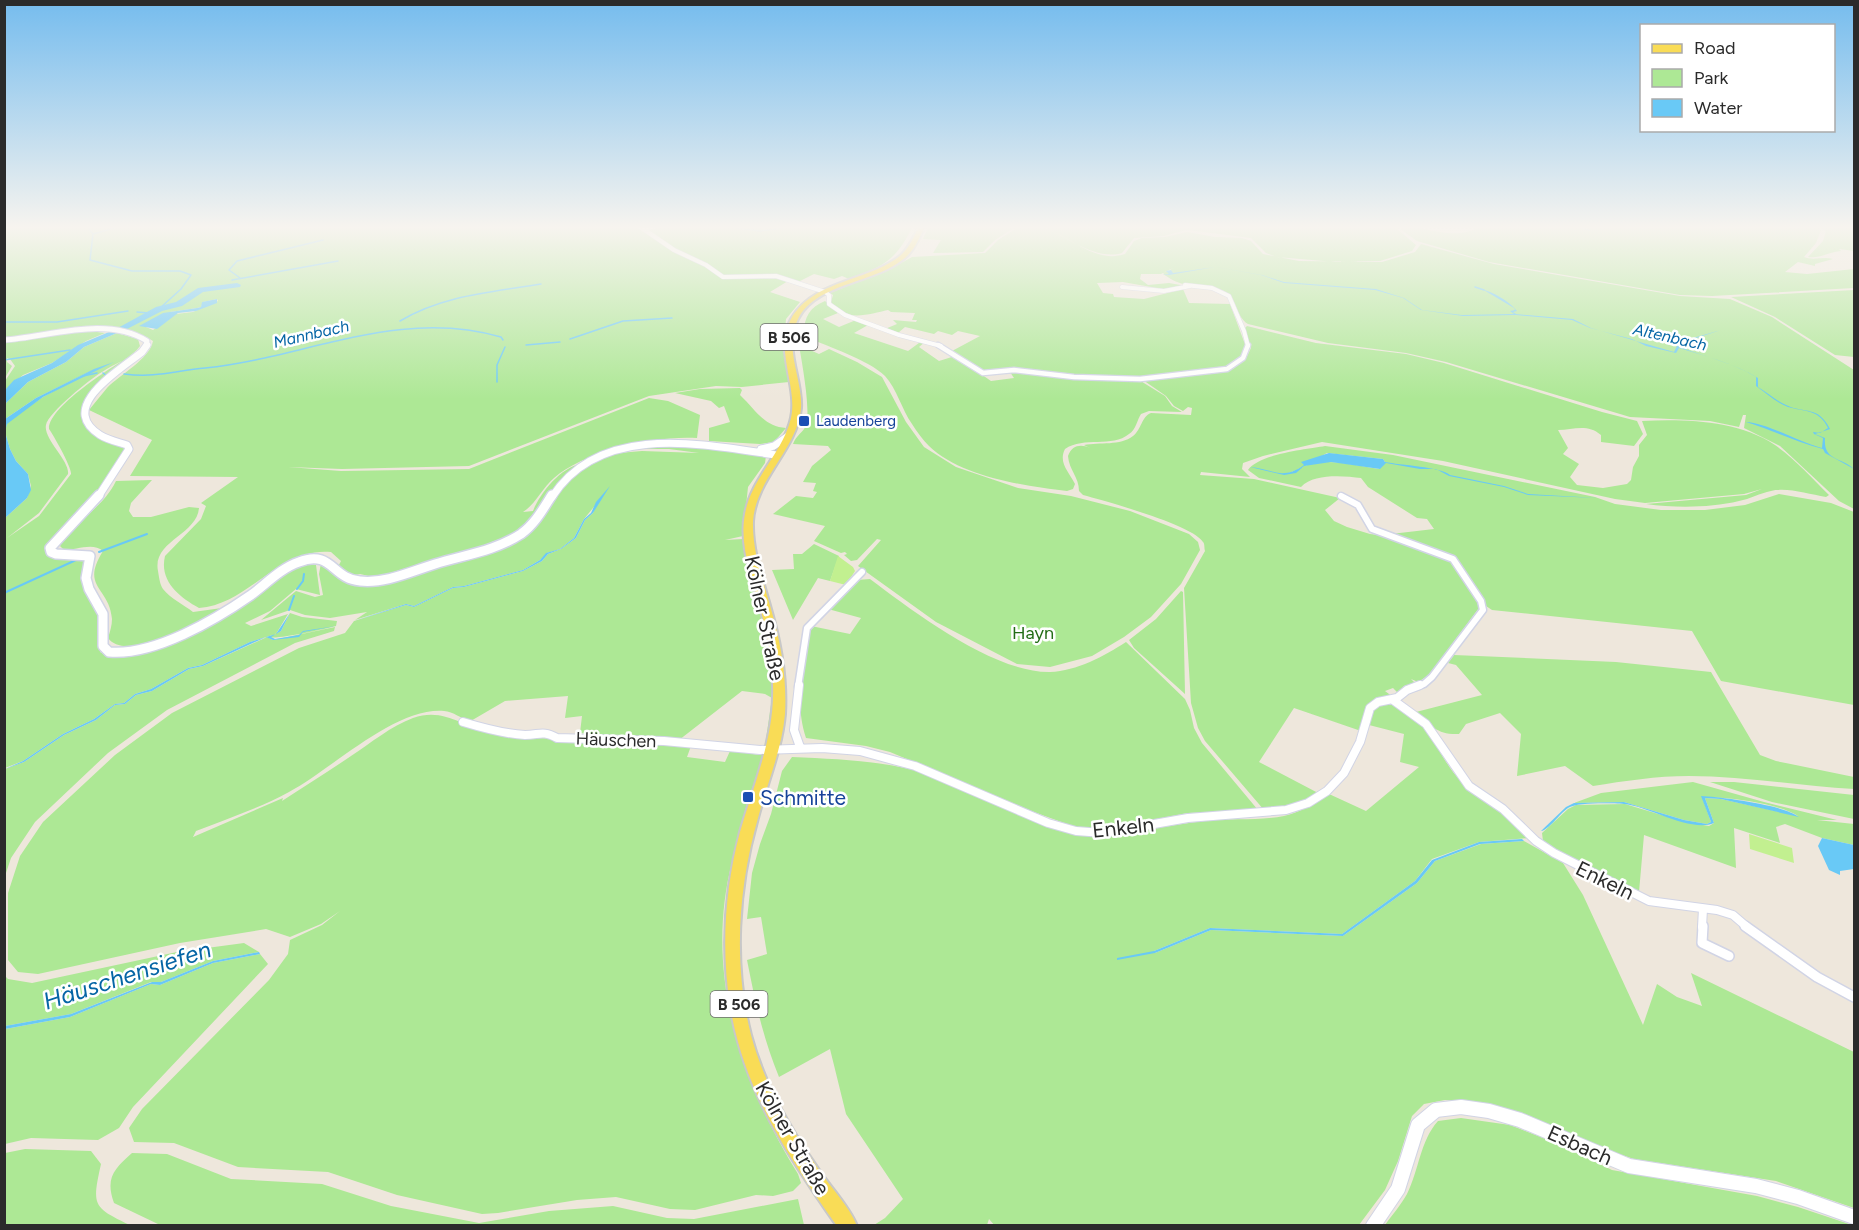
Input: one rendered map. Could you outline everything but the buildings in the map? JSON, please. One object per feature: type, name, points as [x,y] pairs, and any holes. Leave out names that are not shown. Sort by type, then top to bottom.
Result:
[{"type":"main road","name":"B 506","points":[[777,453],[795,421],[797,406],[789,338],[793,320],[806,305],[825,297],[843,283]]},
{"type":"main road","points":[[4,340],[87,330],[107,330],[132,332],[147,341],[142,352],[90,397],[84,409],[86,420],[96,432],[128,445],[129,449],[99,497],[55,540],[50,548],[51,552],[57,555],[90,556],[86,581],[103,614],[102,645],[105,650],[112,652],[138,650],[195,628],[241,602],[289,567],[304,560],[324,559],[349,579],[372,581],[496,546],[517,536],[535,522],[558,487],[573,472],[612,453],[639,446],[670,442],[777,453]]},
{"type":"main road","points":[[743,449],[774,446],[788,436]]},
{"type":"main road","points":[[761,449],[777,453]]},
{"type":"main road","name":"Kölner Straße","points":[[777,453],[756,491],[748,529],[750,549],[770,625],[779,672],[779,712],[771,750],[742,851],[733,904],[732,947],[736,989],[745,1040],[762,1090],[791,1142],[848,1226]]},
{"type":"main road","name":"Esbach","points":[[1373,1226],[1398,1189],[1418,1125],[1433,1111],[1460,1108],[1490,1111],[1518,1118],[1607,1159],[1628,1166],[1758,1186],[1800,1197],[1854,1217]]},
{"type":"street","points":[[793,283],[825,297],[831,307],[845,315],[899,335],[924,339],[942,346],[979,371],[989,373],[1014,370],[1074,377],[1140,379],[1227,369],[1241,361],[1249,347],[1247,336],[1231,297],[1220,290],[1185,285]]},
{"type":"street","points":[[1122,287],[1164,291],[1192,286]]},
{"type":"street","name":"Enkeln","points":[[771,750],[800,747],[841,748],[882,755],[1077,831],[1104,833],[1191,818],[1275,813],[1303,807],[1326,793],[1346,772],[1358,749],[1370,708],[1377,702],[1393,700],[1407,690],[1424,684],[1432,677],[1481,615],[1483,607],[1453,559],[1372,529],[1358,505],[1341,496]]},
{"type":"street","name":"Kölner Straße","points":[[800,747],[794,730],[794,718],[807,628],[862,572]]},
{"type":"street","name":"Enkeln","points":[[1393,700],[1426,723],[1465,782],[1508,813],[1548,849],[1649,901],[1723,912],[1736,917],[1760,938],[1824,981],[1854,997]]},
{"type":"street","name":"Häuschen","points":[[463,722],[492,730],[526,735],[546,732],[557,738],[678,742],[736,749],[771,750]]},
{"type":"street","points":[[1703,909],[1702,943],[1729,956]]},
{"type":"green space","points":[[5,283],[784,283],[770,292],[800,302],[786,319],[784,346],[789,382],[742,387],[716,386],[649,396],[469,466],[342,469],[288,467],[341,471],[469,469],[649,398],[668,401],[700,415],[697,438],[642,442],[602,453],[567,468],[546,486],[532,505],[523,512],[533,511],[541,496],[559,475],[581,464],[559,481],[536,517],[515,533],[466,552],[373,577],[360,574],[351,576],[339,565],[341,561],[331,552],[312,553],[295,558],[249,588],[217,605],[199,608],[184,599],[168,581],[164,565],[165,556],[201,519],[206,506],[201,503],[238,477],[130,476],[152,440],[89,410],[112,383],[146,354],[153,341],[121,330],[61,332],[5,339]],"holes":[[[217,299],[218,301],[193,312],[176,314],[153,330],[146,327],[162,315],[161,317],[171,314],[170,312],[201,307],[203,302]]]},
{"type":"green space","points":[[854,283],[1097,283],[1103,293],[1113,294],[1114,297],[1144,299],[1183,289],[1189,303],[1230,304],[1246,347],[1242,355],[1229,366],[1137,378],[1074,376],[1023,369],[991,372],[981,370],[952,351],[980,336],[958,331],[952,335],[938,331],[934,334],[905,327],[898,333],[885,329],[897,324],[893,320],[916,322],[917,320],[912,320],[915,313],[888,310],[865,315],[850,315],[836,309],[831,302],[833,295],[830,293]]},
{"type":"green space","points":[[1131,283],[1171,283],[1186,286],[1168,290]]},
{"type":"green space","points":[[1181,283],[1607,283],[1680,296],[1730,299],[1772,317],[1854,370],[1854,509],[1839,501],[1780,446],[1744,428],[1746,415],[1743,415],[1739,427],[1710,421],[1630,417],[1446,362],[1406,353],[1328,343],[1248,324],[1229,294],[1219,289]]},
{"type":"green space","points":[[1613,283],[1854,283],[1854,288],[1712,296],[1680,295]]},
{"type":"green space","points":[[1854,290],[1854,357],[1835,355],[1775,317],[1731,297]]},
{"type":"green space","points":[[825,301],[838,313],[823,319],[839,327],[856,320],[868,325],[854,333],[908,351],[923,340],[926,341],[919,347],[939,361],[955,356],[991,381],[1014,378],[1010,372],[1139,380],[1165,396],[1172,406],[1182,412],[1149,411],[1141,414],[1133,430],[1122,438],[1081,443],[1065,449],[1064,463],[1075,484],[1073,489],[1067,491],[1013,483],[975,473],[942,457],[927,444],[908,418],[889,381],[878,370],[859,359],[807,337],[804,333],[807,317],[815,306]]},
{"type":"green space","points":[[1247,326],[1316,343],[1406,354],[1444,363],[1637,421],[1643,434],[1634,446],[1601,442],[1601,435],[1590,429],[1558,430],[1568,448],[1563,454],[1579,464],[1570,477],[1577,485],[1603,488],[1627,484],[1631,480],[1633,467],[1639,456],[1639,445],[1647,435],[1642,421],[1676,420],[1728,426],[1760,437],[1789,456],[1829,495],[1826,497],[1791,490],[1777,490],[1716,505],[1681,507],[1646,504],[1746,495],[1762,489],[1744,494],[1645,503],[1615,499],[1443,461],[1322,442],[1243,463],[1242,469],[1250,477],[1201,472],[1200,475],[1254,479],[1340,498],[1325,510],[1334,521],[1370,534],[1386,536],[1450,559],[1477,600],[1479,608],[1429,675],[1418,682],[1411,679],[1415,683],[1404,686],[1398,693],[1393,688],[1385,691],[1393,697],[1372,702],[1366,710],[1361,731],[1294,708],[1259,762],[1320,794],[1303,804],[1264,810],[1205,741],[1198,728],[1191,703],[1184,588],[1205,551],[1204,543],[1196,535],[1166,521],[1083,495],[1079,491],[1068,456],[1077,446],[1090,448],[1084,445],[1128,439],[1136,433],[1145,417],[1151,413],[1191,415],[1192,408],[1188,407],[1183,411],[1174,406],[1166,396],[1143,380],[1234,368],[1247,356],[1251,348],[1245,328]]},
{"type":"green space","points":[[88,331],[105,333],[86,341],[52,363],[23,375],[5,390],[5,381],[15,366],[7,358],[7,362],[12,366],[5,378],[5,342]]},
{"type":"green space","points":[[117,333],[138,339],[140,346],[128,357],[102,372],[80,389],[61,405],[48,420],[46,431],[48,437],[65,463],[68,474],[39,513],[7,538],[39,516],[71,474],[66,459],[49,429],[52,420],[71,397],[138,351],[88,397],[81,408],[85,425],[126,449],[93,500],[52,538],[45,550],[50,556],[85,557],[99,614],[100,652],[117,656],[140,652],[167,642],[225,610],[290,569],[305,564],[316,565],[320,595],[296,589],[270,611],[245,623],[251,626],[288,614],[276,634],[250,642],[202,665],[188,668],[151,689],[135,694],[124,703],[115,704],[94,719],[63,734],[23,761],[5,768],[5,518],[27,498],[31,486],[28,474],[16,461],[10,449],[5,432],[7,422],[43,397],[95,369],[36,398],[5,419],[5,404],[28,382],[66,362],[84,347]]},
{"type":"green space","name":"Hayn","points":[[799,345],[819,354],[829,349],[882,377],[906,422],[924,447],[956,467],[1018,488],[1071,496],[1130,511],[1189,534],[1198,542],[1200,550],[1181,584],[1151,617],[1124,637],[1092,656],[1050,667],[1017,664],[936,622],[858,566],[881,540],[877,539],[857,560],[851,561],[844,555],[847,554],[845,552],[841,553],[814,541],[825,526],[773,514],[796,496],[813,498],[817,492],[813,491],[816,483],[803,482],[812,466],[831,450],[828,446],[793,444],[805,427],[807,418],[806,386]]},
{"type":"green space","points":[[740,388],[742,390],[740,395],[760,416],[778,427],[786,428],[774,442],[760,444],[709,441],[709,428],[730,422],[724,406],[719,408],[711,401],[675,393],[700,389]]},
{"type":"green space","points":[[686,444],[727,448],[766,456],[765,463],[748,487],[743,536],[725,540],[743,539],[768,642],[774,694],[772,720],[765,746],[772,698],[765,694],[742,691],[679,740],[596,737],[596,735],[580,733],[582,716],[565,718],[568,696],[505,701],[469,722],[444,711],[425,712],[405,719],[364,741],[306,782],[278,798],[196,831],[193,837],[283,798],[282,801],[389,730],[405,721],[424,715],[444,716],[481,730],[516,736],[691,746],[687,757],[725,762],[730,751],[760,755],[762,753],[761,764],[748,800],[734,854],[724,903],[722,944],[725,985],[744,1063],[759,1101],[801,1183],[793,1191],[773,1196],[756,1195],[695,1210],[670,1209],[616,1197],[577,1200],[482,1214],[397,1195],[328,1172],[238,1167],[174,1143],[134,1142],[129,1128],[142,1109],[269,980],[288,954],[290,940],[322,925],[340,911],[321,924],[290,937],[266,929],[180,943],[38,974],[18,972],[8,960],[8,893],[20,856],[43,822],[115,755],[172,713],[299,648],[345,633],[354,621],[406,605],[414,607],[453,588],[523,571],[542,561],[548,554],[561,549],[576,538],[585,520],[593,513],[598,502],[611,486],[584,519],[574,538],[560,549],[547,553],[523,570],[453,587],[414,606],[406,604],[355,620],[367,612],[330,618],[305,615],[290,610],[261,620],[296,591],[315,597],[323,595],[319,574],[321,563],[306,562],[326,563],[342,578],[367,584],[489,551],[517,538],[540,519],[569,478],[605,457],[642,451],[699,453],[669,449],[629,449],[654,445]]},
{"type":"green space","points":[[1325,446],[1393,455],[1595,497],[1615,504],[1661,510],[1705,510],[1745,505],[1779,494],[1831,503],[1854,512],[1854,705],[1721,681],[1692,631],[1492,610],[1486,606],[1456,558],[1445,552],[1391,534],[1434,529],[1427,519],[1417,518],[1368,487],[1361,478],[1321,477],[1301,487],[1259,478],[1248,470],[1254,464],[1272,456]],"holes":[[[1327,453],[1383,459],[1385,462],[1379,469],[1332,462],[1304,466]]]},
{"type":"green space","points":[[152,480],[131,503],[129,511],[133,517],[151,517],[189,507],[199,508],[191,525],[162,552],[158,561],[158,571],[162,587],[169,595],[193,612],[222,608],[182,630],[147,643],[131,646],[117,645],[108,638],[112,621],[110,608],[95,580],[94,573],[103,551],[94,547],[64,550],[60,546],[73,529],[104,499],[116,481]]},
{"type":"green space","points":[[814,544],[839,556],[830,581],[818,578],[793,620],[772,570],[794,569],[793,554],[802,554]]},
{"type":"green space","points":[[838,556],[855,571],[846,585],[830,581]]},
{"type":"green space","points":[[870,579],[909,608],[980,652],[1004,663],[1028,670],[1050,672],[1070,669],[1126,642],[1185,699],[1194,728],[1202,743],[1258,810],[1188,813],[1103,829],[1075,827],[890,752],[866,746],[806,738],[802,725],[800,696],[811,626],[850,634],[861,618],[828,609],[857,580]]},
{"type":"green space","points":[[1181,591],[1183,592],[1185,694],[1134,648],[1129,640],[1156,619]]},
{"type":"green space","points":[[290,613],[302,617],[337,621],[336,626],[290,636],[269,637],[281,631]]},
{"type":"green space","points":[[335,627],[334,631],[295,643],[167,710],[108,753],[35,822],[11,858],[5,876],[5,769],[24,762],[64,735],[96,720],[115,705],[125,704],[136,695],[152,691],[189,669],[203,666],[267,637],[273,640]]},
{"type":"green space","points":[[1454,655],[1616,662],[1711,672],[1760,755],[1776,761],[1854,777],[1854,789],[1689,776],[1593,786],[1565,766],[1517,776],[1521,734],[1500,713],[1466,724],[1459,734],[1451,734],[1435,729],[1416,712],[1482,695],[1456,665],[1448,663]]},
{"type":"green space","points":[[1385,703],[1399,707],[1421,723],[1461,781],[1502,812],[1529,838],[1479,842],[1432,859],[1415,881],[1342,934],[1210,928],[1154,951],[1155,953],[1211,930],[1343,936],[1417,883],[1435,861],[1481,844],[1524,841],[1563,863],[1583,895],[1643,1025],[1657,984],[1677,997],[1702,1006],[1691,973],[1854,1052],[1854,1208],[1776,1181],[1634,1159],[1598,1147],[1530,1116],[1486,1103],[1445,1100],[1424,1104],[1412,1116],[1398,1161],[1385,1190],[1359,1225],[995,1226],[989,1219],[987,1225],[874,1225],[885,1218],[903,1199],[846,1114],[830,1049],[779,1077],[760,1019],[747,960],[767,954],[761,917],[747,919],[752,873],[782,771],[792,757],[868,762],[914,770],[1058,830],[1077,834],[1114,835],[1186,823],[1284,816],[1296,813],[1329,794],[1366,811],[1419,767],[1400,762],[1404,734],[1369,725],[1375,707]]},
{"type":"green space","points":[[1693,782],[1837,820],[1817,820],[1854,824],[1854,845],[1822,838],[1785,824],[1776,827],[1780,843],[1734,828],[1736,868],[1644,835],[1639,892],[1577,863],[1543,841],[1542,833],[1568,809],[1576,805],[1625,804],[1685,822],[1709,826],[1714,823],[1705,798],[1721,799],[1798,816],[1765,804],[1713,797],[1702,797],[1711,822],[1707,824],[1684,820],[1624,802],[1574,803],[1601,793]]},
{"type":"green space","points":[[1710,782],[1734,782],[1854,795],[1854,819],[1772,802]]},
{"type":"green space","points":[[1749,834],[1792,848],[1794,863],[1750,849]]},
{"type":"green space","points":[[244,943],[259,952],[213,961],[161,982],[151,982],[71,1014],[5,1026],[4,975],[8,979],[32,983],[177,952]]},
{"type":"green space","points":[[260,954],[268,964],[133,1107],[119,1128],[98,1140],[31,1138],[5,1144],[5,1029],[70,1017],[151,984],[160,985],[213,963]]},
{"type":"green space","points":[[1461,1118],[1510,1125],[1551,1141],[1612,1170],[1757,1196],[1852,1225],[1385,1225],[1407,1194],[1423,1147],[1432,1129],[1438,1121]]},
{"type":"green space","points":[[25,1149],[91,1151],[101,1164],[96,1188],[98,1203],[108,1214],[130,1225],[5,1225],[5,1153]]},
{"type":"green space","points":[[132,1153],[167,1154],[231,1179],[322,1184],[391,1206],[479,1223],[549,1211],[613,1206],[667,1218],[694,1219],[798,1199],[804,1225],[160,1225],[114,1203],[110,1187],[111,1180],[116,1169]]},
{"type":"water","points":[[1289,283],[1376,289],[1404,298],[1422,310],[1462,315],[1514,314],[1510,311],[1515,310],[1514,308],[1517,311],[1513,312],[1516,314],[1573,319],[1601,331],[1590,328],[1572,320],[1516,315],[1463,316],[1421,310],[1403,298],[1375,290]]},
{"type":"water","points":[[1482,289],[1505,300],[1514,308]]},
{"type":"water","points":[[217,299],[217,303],[196,311],[178,313],[157,329],[139,326],[163,313],[201,307],[202,302]]},
{"type":"water","points":[[1721,330],[1681,343],[1679,347],[1712,358],[1679,348],[1676,353],[1646,346],[1636,341],[1674,352],[1679,342]]},
{"type":"water","points":[[109,332],[117,333],[84,347],[66,362],[28,382],[5,404],[5,390],[14,380],[52,363],[78,345]]},
{"type":"water","points":[[114,362],[43,397],[7,424],[5,432],[5,419],[36,398],[94,369]]},
{"type":"water","points":[[1748,373],[1758,378],[1758,387],[1793,408],[1816,413],[1830,429],[1822,432],[1828,428],[1816,414],[1788,407],[1756,386],[1756,377]]},
{"type":"water","points":[[1746,422],[1764,426],[1822,448],[1823,438],[1814,434],[1813,432],[1819,433],[1815,434],[1825,438],[1827,451],[1834,458],[1825,453],[1823,449]]},
{"type":"water","points":[[5,432],[16,461],[28,474],[31,490],[27,498],[5,518]]},
{"type":"water","points":[[1329,453],[1383,459],[1385,462],[1433,469],[1386,463],[1380,469],[1331,462],[1304,466],[1296,473],[1284,475],[1250,467],[1277,473],[1290,472],[1304,465],[1301,462]]},
{"type":"water","points":[[1438,470],[1450,475],[1504,486],[1528,494],[1598,498],[1528,495],[1504,487],[1449,476]]},
{"type":"water","points":[[610,486],[593,513],[585,520],[576,538],[561,549],[548,554],[542,561],[523,571],[453,588],[414,607],[406,605],[354,621],[406,604],[414,606],[453,587],[523,570],[540,560],[546,553],[560,549],[574,538],[584,519]]},
{"type":"water","points":[[290,613],[281,631],[276,634]]},
{"type":"water","points":[[336,626],[303,632],[299,637],[273,640],[266,637],[276,634],[271,637],[275,639],[299,635],[303,631]]},
{"type":"water","points":[[265,637],[203,666],[189,669],[152,691],[136,695],[125,704],[115,705],[96,720],[64,735],[24,762],[5,769],[23,761],[63,734],[94,719],[115,704],[124,703],[135,694],[151,689],[188,668],[202,665]]},
{"type":"water","points":[[1701,796],[1767,805],[1799,817],[1721,799],[1705,798],[1714,823],[1705,825],[1694,825],[1634,806],[1595,803],[1568,808],[1541,831],[1566,807],[1574,803],[1624,802],[1684,820],[1707,824],[1711,822]]},
{"type":"water","points":[[1822,838],[1854,845],[1854,869],[1840,871],[1840,875],[1829,870],[1818,846]]},
{"type":"water","points":[[1522,839],[1524,841],[1480,844],[1435,861],[1417,883],[1343,936],[1211,930],[1155,953],[1117,960],[1117,958],[1154,951],[1210,928],[1342,934],[1415,881],[1432,860],[1479,842]]},
{"type":"water","points":[[259,952],[260,954],[213,963],[160,985],[151,984],[70,1017],[5,1029],[5,1026],[71,1014],[152,982],[161,982],[213,961]]},
{"type":"waterway","points":[[159,309],[185,283]]},
{"type":"waterway","points":[[400,321],[416,312],[451,300],[541,284]]},
{"type":"waterway","points":[[120,329],[159,309],[179,304],[201,290],[237,285]]},
{"type":"waterway","points":[[1475,287],[1484,290]]},
{"type":"waterway","points":[[4,322],[57,322],[128,311]]},
{"type":"waterway","points":[[137,312],[149,313]]},
{"type":"waterway","name":"Mannbach","points":[[570,339],[623,321],[672,318]]},
{"type":"waterway","name":"Mannbach","points":[[124,374],[156,375],[242,363],[388,331],[425,328],[463,329],[501,337],[503,340]]},
{"type":"waterway","name":"Mannbach","points":[[526,345],[560,342]]},
{"type":"waterway","points":[[497,382],[497,365],[505,347]]},
{"type":"waterway","points":[[4,360],[70,350]]},
{"type":"waterway","name":"Mannbach","points":[[83,376],[97,373]]},
{"type":"waterway","name":"Mannbach","points":[[103,373],[107,376]]},
{"type":"waterway","points":[[99,552],[147,534]]},
{"type":"waterway","points":[[4,593],[76,560]]},
{"type":"waterway","points":[[297,589],[303,581],[304,574]]},
{"type":"waterway","points":[[289,610],[294,596]]},
{"type":"place","name":"Laudenberg","points":[[804,421]]},
{"type":"place","name":"Schmitte","points":[[748,797]]},
{"type":"water label","name":"Altenbach","points":[[1670,337]]},
{"type":"water label","name":"Häuschensiefen","points":[[127,975]]}]
